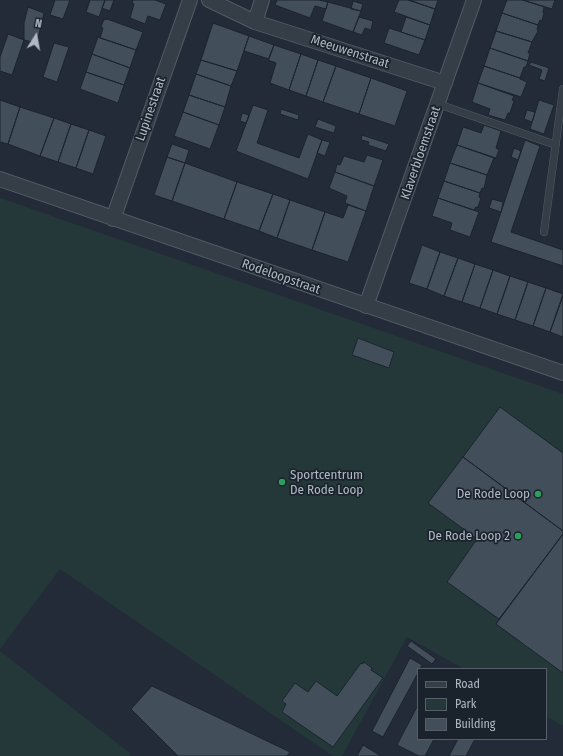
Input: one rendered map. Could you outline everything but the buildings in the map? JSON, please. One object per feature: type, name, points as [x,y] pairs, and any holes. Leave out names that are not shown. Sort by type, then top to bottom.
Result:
[{"type":"street","name":"Lupinestraat","points":[[113,219],[190,0]]},
{"type":"street","name":"Meeuwenstraat","points":[[209,0],[256,22],[445,83]]},
{"type":"street","points":[[256,22],[262,0]]},
{"type":"street","name":"Klaverbloemstraat","points":[[366,306],[474,0]]},
{"type":"street","name":"Rodeloopstraat","points":[[0,179],[563,374]]},
{"type":"lane","points":[[544,232],[563,89]]},
{"type":"lane","points":[[438,104],[556,146]]},
{"type":"green space","name":"Sportcentrum De Rode Loop","points":[[0,198],[563,394],[563,726],[547,717],[547,668],[462,668],[407,637],[342,756],[333,756],[60,569],[0,649]]},
{"type":"green space","points":[[0,651],[131,754],[129,756],[0,756]]},
{"type":"place","name":"Sportcentrum De Rode Loop","points":[[282,482]]},
{"type":"place","name":"De Rode Loop","points":[[538,494]]},
{"type":"place","name":"De Rode Loop 2","points":[[518,536]]}]
